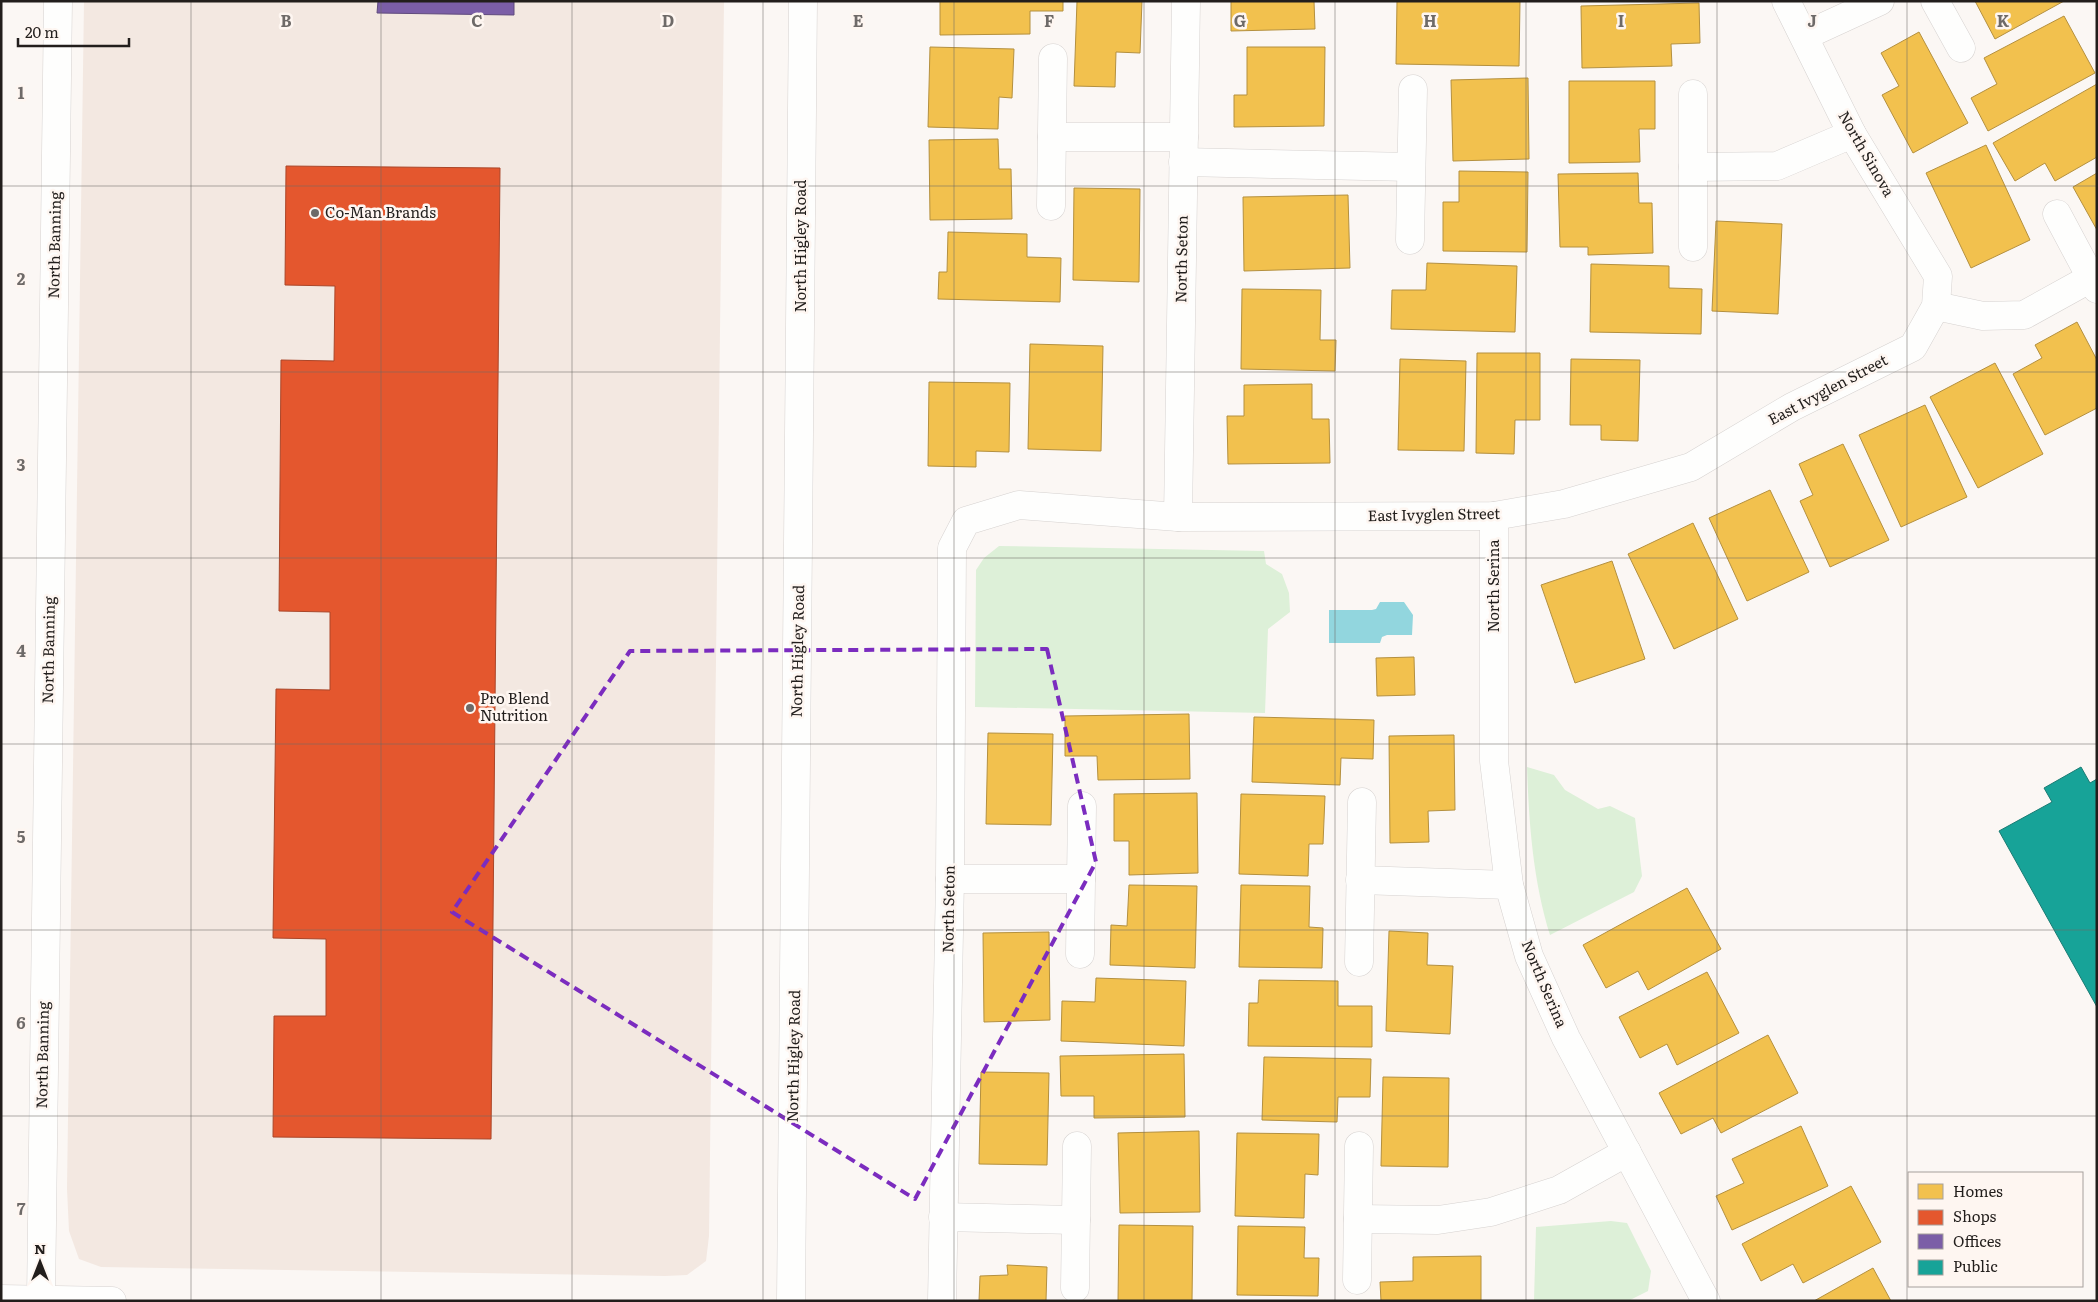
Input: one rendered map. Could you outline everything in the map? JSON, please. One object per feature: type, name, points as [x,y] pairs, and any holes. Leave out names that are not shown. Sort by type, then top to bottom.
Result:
[{"type":"street","name":"North Banning","points":[[41,1299],[58,1]]},
{"type":"street","name":"North Higley Road","points":[[791,1301],[803,1]]},
{"type":"street","name":"North Seton","points":[[1178,517],[1186,1]]},
{"type":"street","name":"North Sinova","points":[[1786,1],[1852,134],[1938,276],[1936,306]]},
{"type":"street","points":[[1804,36],[1880,1]]},
{"type":"street","points":[[1935,1],[1961,48]]},
{"type":"street","points":[[1051,206],[1053,58]]},
{"type":"street","points":[[1410,240],[1412,89]]},
{"type":"street","points":[[1693,94],[1693,247]]},
{"type":"street","points":[[1693,167],[1777,166],[1852,134]]},
{"type":"street","points":[[1052,137],[1184,150],[1412,167]]},
{"type":"street","points":[[1936,306],[1983,316],[2024,315],[2094,284],[2056,214]]},
{"type":"street","name":"East Ivyglen Street","points":[[966,521],[1019,505],[1178,517],[1494,516],[1564,504],[1691,467],[1792,407],[1913,346],[1936,306]]},
{"type":"street","name":"North Serina","points":[[1494,516],[1494,761],[1509,885],[1529,956],[1566,1038],[1706,1301]]},
{"type":"street","name":"North Seton","points":[[942,1301],[950,879],[952,548],[966,521]]},
{"type":"street","points":[[1359,962],[1362,802]]},
{"type":"street","points":[[1080,954],[1082,806]]},
{"type":"street","points":[[950,879],[1082,879]]},
{"type":"street","points":[[1360,880],[1509,885]]},
{"type":"street","points":[[1075,1288],[1077,1146]]},
{"type":"street","points":[[1357,1280],[1359,1146]]},
{"type":"street","points":[[1358,1219],[1438,1220],[1491,1212],[1559,1190],[1627,1152]]},
{"type":"street","points":[[943,1216],[1076,1220]]},
{"type":"street","points":[[1,1299],[112,1301]]},
{"type":"highlighted area","points":[[1047,649],[1096,862],[915,1199],[452,912],[630,651]]},
{"type":"shaded area","points":[[84,1],[724,1],[709,1236],[706,1261],[687,1275],[101,1267],[79,1259],[69,1231],[67,1189]]},
{"type":"green space","points":[[999,546],[1264,551],[1266,564],[1282,574],[1289,593],[1290,612],[1268,629],[1265,713],[975,707],[976,570],[984,558]]},
{"type":"green space","points":[[1527,767],[1554,775],[1565,790],[1598,809],[1610,806],[1635,818],[1642,876],[1634,892],[1550,935],[1544,914],[1533,852]]},
{"type":"green space","points":[[1611,1221],[1627,1223],[1651,1271],[1648,1291],[1628,1301],[1534,1301],[1536,1227]]},
{"type":"water","points":[[1380,602],[1404,602],[1413,615],[1412,635],[1387,635],[1382,637],[1380,643],[1329,643],[1329,610],[1372,610],[1376,609]]},
{"type":"building: Homes","points":[[940,1],[1063,1],[1063,11],[1030,11],[1030,34],[940,35]]},
{"type":"building: Homes","points":[[1077,1],[1142,1],[1140,53],[1116,52],[1115,87],[1074,86]]},
{"type":"building: Homes","points":[[1231,1],[1314,1],[1315,29],[1231,31]]},
{"type":"building: Homes","points":[[1397,1],[1520,1],[1519,66],[1396,64]]},
{"type":"building: Homes","points":[[1975,1],[2064,1],[1995,39]]},
{"type":"building: Homes","points":[[1699,3],[1700,43],[1671,44],[1672,66],[1582,68],[1581,6]]},
{"type":"building: Homes","points":[[2064,16],[2095,73],[1988,131],[1971,98],[1997,84],[1984,58]]},
{"type":"building: Homes","points":[[1919,32],[1968,123],[1913,153],[1882,95],[1899,86],[1881,53]]},
{"type":"building: Homes","points":[[930,47],[1014,49],[1012,98],[999,97],[998,129],[928,127]]},
{"type":"building: Homes","points":[[1247,47],[1325,47],[1324,126],[1234,127],[1234,95],[1247,95]]},
{"type":"building: Homes","points":[[1528,78],[1529,159],[1453,161],[1451,80]]},
{"type":"building: Homes","points":[[1569,81],[1655,81],[1655,129],[1639,129],[1640,162],[1569,163]]},
{"type":"building: Homes","points":[[2097,84],[2097,157],[2055,181],[2045,163],[2015,181],[1993,143]]},
{"type":"building: Homes","points":[[998,139],[999,169],[1011,169],[1012,219],[930,220],[929,140]]},
{"type":"building: Homes","points":[[1986,145],[2030,240],[1971,268],[1926,173]]},
{"type":"building: Homes","points":[[1459,171],[1528,172],[1527,252],[1443,251],[1443,202],[1459,202]]},
{"type":"building: Homes","points":[[1638,173],[1639,203],[1652,203],[1653,253],[1588,255],[1588,247],[1560,247],[1558,174]]},
{"type":"building: Homes","points":[[2097,173],[2097,230],[2073,187]]},
{"type":"building: Homes","points":[[1074,188],[1140,189],[1139,282],[1073,280]]},
{"type":"building: Homes","points":[[1348,195],[1350,268],[1244,271],[1243,197]]},
{"type":"building: Homes","points":[[1716,221],[1782,224],[1778,314],[1712,311]]},
{"type":"building: Homes","points":[[948,232],[1027,234],[1027,257],[1061,258],[1060,302],[938,299],[939,272],[947,272]]},
{"type":"building: Homes","points":[[1427,263],[1517,266],[1515,332],[1391,329],[1392,290],[1426,290]]},
{"type":"building: Homes","points":[[1591,264],[1669,266],[1669,288],[1702,289],[1701,334],[1590,332]]},
{"type":"building: Homes","points":[[1242,289],[1321,290],[1320,340],[1336,340],[1335,371],[1241,369]]},
{"type":"building: Homes","points":[[2077,322],[2097,360],[2097,408],[2045,435],[2013,374],[2042,358],[2035,345]]},
{"type":"building: Homes","points":[[1030,344],[1103,346],[1101,451],[1028,449]]},
{"type":"building: Homes","points":[[1477,353],[1540,353],[1540,420],[1515,420],[1514,454],[1476,453]]},
{"type":"building: Homes","points":[[1400,359],[1466,361],[1464,451],[1398,450]]},
{"type":"building: Homes","points":[[1571,359],[1640,360],[1638,441],[1601,440],[1601,425],[1570,425]]},
{"type":"building: Homes","points":[[1995,363],[2043,454],[1978,488],[1930,397]]},
{"type":"building: Homes","points":[[929,382],[1010,383],[1009,452],[976,451],[976,467],[928,466]]},
{"type":"building: Homes","points":[[1312,384],[1312,419],[1329,419],[1330,463],[1228,464],[1227,416],[1244,416],[1244,385]]},
{"type":"building: Homes","points":[[1925,405],[1967,497],[1901,527],[1859,435]]},
{"type":"building: Homes","points":[[1843,444],[1889,540],[1830,567],[1800,501],[1813,495],[1799,464]]},
{"type":"building: Homes","points":[[1770,490],[1809,572],[1747,601],[1709,518]]},
{"type":"building: Homes","points":[[1693,523],[1738,619],[1674,649],[1628,554]]},
{"type":"building: Homes","points":[[1612,561],[1645,659],[1575,683],[1541,585]]},
{"type":"building: Homes","points":[[1414,657],[1415,695],[1377,696],[1376,658]]},
{"type":"building: Homes","points":[[1189,714],[1190,779],[1098,780],[1097,756],[1065,756],[1065,716]]},
{"type":"building: Homes","points":[[1254,717],[1374,720],[1373,759],[1341,758],[1340,785],[1252,782]]},
{"type":"building: Homes","points":[[988,733],[1053,734],[1051,825],[986,824]]},
{"type":"building: Homes","points":[[1454,735],[1455,810],[1428,811],[1429,842],[1390,843],[1389,736]]},
{"type":"building: Homes","points":[[1197,793],[1198,873],[1129,875],[1129,841],[1114,841],[1114,794]]},
{"type":"building: Homes","points":[[1241,794],[1325,796],[1323,844],[1309,844],[1308,876],[1239,874]]},
{"type":"building: Homes","points":[[1129,885],[1197,886],[1195,968],[1110,965],[1111,925],[1127,926]]},
{"type":"building: Homes","points":[[1241,885],[1310,886],[1309,927],[1323,928],[1322,968],[1239,967]]},
{"type":"building: Homes","points":[[1687,888],[1721,949],[1648,990],[1638,971],[1606,988],[1583,945]]},
{"type":"building: Homes","points":[[1389,931],[1428,933],[1427,965],[1453,966],[1450,1034],[1386,1031]]},
{"type":"building: Homes","points":[[1049,932],[1050,1020],[984,1022],[983,933]]},
{"type":"building: Homes","points":[[1707,972],[1739,1033],[1677,1065],[1667,1044],[1640,1058],[1619,1017]]},
{"type":"building: Homes","points":[[1096,978],[1186,981],[1184,1046],[1061,1041],[1062,1001],[1095,1002]]},
{"type":"building: Homes","points":[[1259,980],[1338,981],[1338,1006],[1372,1006],[1372,1047],[1248,1046],[1249,1003],[1258,1003]]},
{"type":"building: Homes","points":[[1768,1035],[1798,1093],[1721,1133],[1713,1118],[1681,1134],[1659,1093]]},
{"type":"building: Homes","points":[[1184,1054],[1185,1117],[1094,1118],[1094,1096],[1061,1096],[1060,1056]]},
{"type":"building: Homes","points":[[1264,1057],[1371,1059],[1370,1097],[1338,1097],[1337,1122],[1262,1120]]},
{"type":"building: Homes","points":[[981,1072],[1049,1073],[1047,1165],[979,1164]]},
{"type":"building: Homes","points":[[1383,1077],[1449,1078],[1448,1167],[1381,1166]]},
{"type":"building: Homes","points":[[1801,1126],[1828,1186],[1732,1230],[1716,1196],[1744,1183],[1732,1159]]},
{"type":"building: Homes","points":[[1199,1131],[1200,1212],[1120,1213],[1118,1133]]},
{"type":"building: Homes","points":[[1237,1133],[1319,1134],[1318,1175],[1305,1174],[1304,1218],[1235,1216]]},
{"type":"building: Homes","points":[[1851,1186],[1881,1242],[1803,1283],[1793,1264],[1761,1281],[1742,1244]]},
{"type":"building: Homes","points":[[1119,1225],[1193,1226],[1192,1301],[1118,1301]]},
{"type":"building: Homes","points":[[1238,1226],[1305,1227],[1304,1258],[1319,1258],[1318,1296],[1237,1295]]},
{"type":"building: Homes","points":[[1481,1256],[1481,1301],[1381,1301],[1380,1282],[1413,1281],[1413,1257]]},
{"type":"building: Homes","points":[[1007,1265],[1047,1267],[1046,1301],[979,1301],[980,1276],[1008,1275]]},
{"type":"building: Homes","points":[[1873,1268],[1891,1301],[1814,1301]]},
{"type":"building: Shops","points":[[286,166],[500,168],[491,1139],[273,1137],[274,1016],[326,1016],[326,939],[273,938],[276,689],[330,690],[330,612],[279,611],[281,360],[334,361],[335,286],[285,285]]},
{"type":"building: Offices","points":[[378,1],[514,1],[514,15],[377,13]]},
{"type":"building: Public","points":[[2081,767],[2090,783],[2097,779],[2097,1007],[1999,831],[2052,802],[2044,788]]},
{"type":"place","name":"Co-Man Brands","points":[[315,213]]},
{"type":"place","name":"Pro Blend Nutrition","points":[[470,708]]}]
